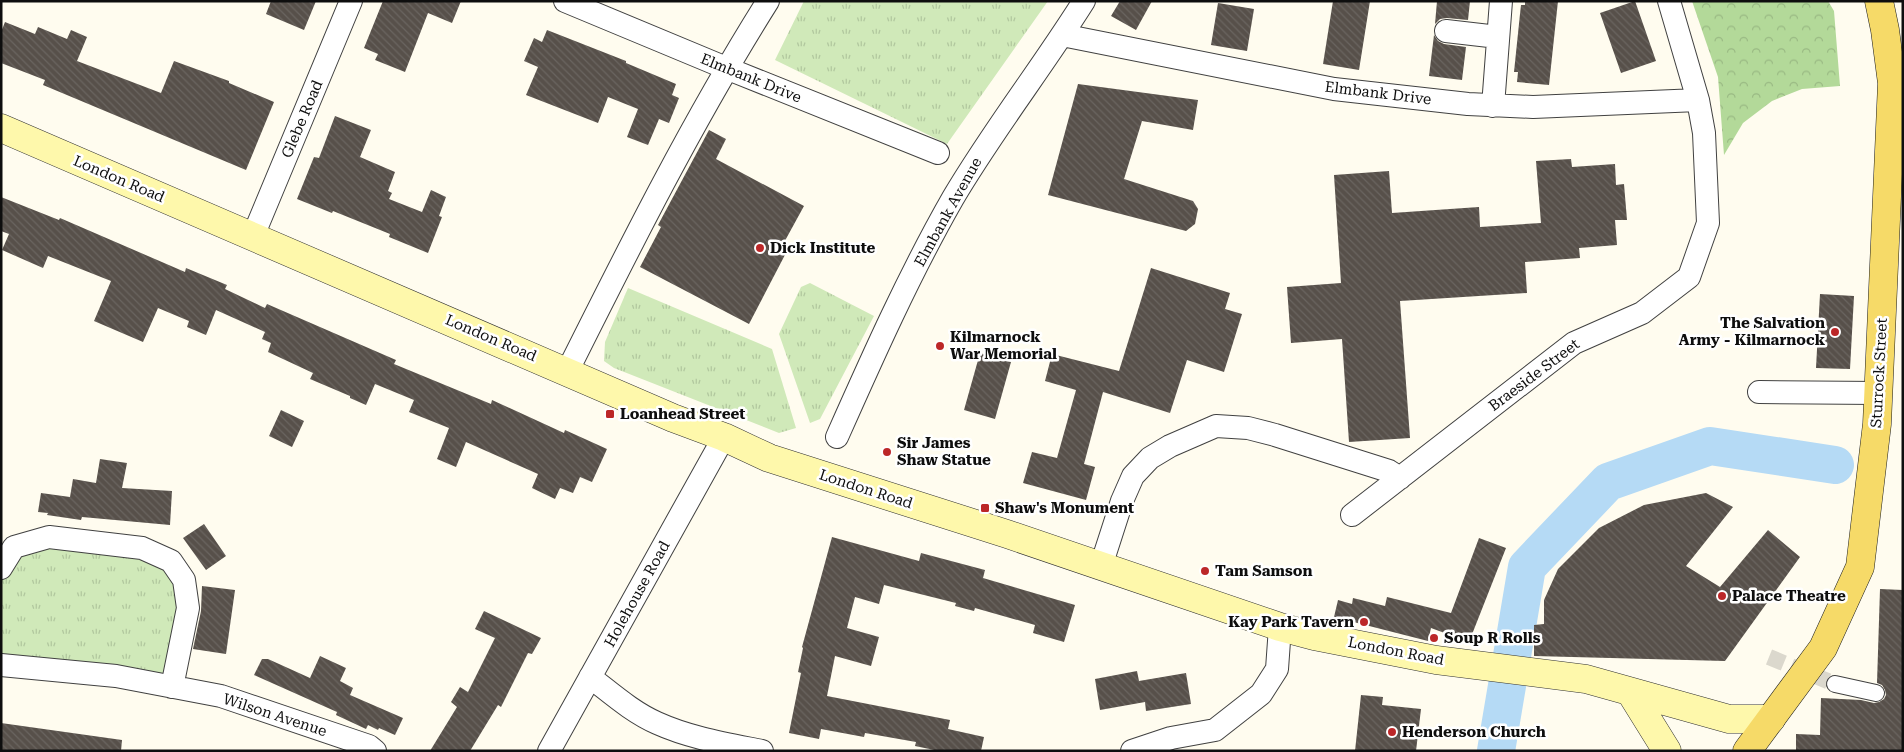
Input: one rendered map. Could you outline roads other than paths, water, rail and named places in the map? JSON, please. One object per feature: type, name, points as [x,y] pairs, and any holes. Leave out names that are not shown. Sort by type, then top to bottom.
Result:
[{"type":"main road","name":"Sturrock Street","points":[[1747,751],[1823,648],[1860,567],[1877,424],[1892,83],[1879,1]]},
{"type":"main road","name":"London Road","points":[[1,128],[673,418],[724,437],[769,458],[998,531],[1280,627],[1314,636],[1436,660],[1586,679],[1729,719],[1771,719]]},
{"type":"main road","points":[[1631,692],[1667,751]]},
{"type":"street","name":"Glebe Road","points":[[253,236],[352,1]]},
{"type":"street","name":"Elmbank Drive","points":[[565,1],[938,153]]},
{"type":"street","points":[[567,372],[615,275],[726,68],[768,1]]},
{"type":"street","name":"Elmbank Avenue","points":[[837,437],[893,313],[953,198],[986,145],[1084,1]]},
{"type":"street","points":[[1493,106],[1501,1]]},
{"type":"street","name":"Braeside Street","points":[[1352,515],[1574,343],[1642,313],[1689,277],[1708,223],[1704,134],[1698,100],[1669,1]]},
{"type":"street","points":[[1446,31],[1498,37]]},
{"type":"street","name":"Elmbank Drive","points":[[1062,35],[1334,89],[1493,106],[1533,107],[1698,100]]},
{"type":"street","points":[[1759,392],[1879,393]]},
{"type":"street","points":[[1101,566],[1122,501],[1133,476],[1150,458],[1170,446],[1216,426],[1248,428],[1275,435],[1389,470],[1400,478]]},
{"type":"street","name":"Holehouse Road","points":[[549,751],[724,437]]},
{"type":"street","points":[[1,568],[14,548],[49,537],[142,548],[171,561],[184,580],[188,608],[172,687]]},
{"type":"street","points":[[1132,751],[1171,738],[1215,730],[1261,694],[1277,669],[1280,627]]},
{"type":"street","name":"Wilson Avenue","points":[[1,665],[116,676],[221,696],[369,746],[375,751]]},
{"type":"street","points":[[590,677],[628,707],[657,723],[690,735],[762,751]]},
{"type":"street","points":[[1835,684],[1876,693]]},
{"type":"waterway","points":[[1496,751],[1527,567],[1608,482],[1710,446],[1835,465]]},
{"type":"tunnel","points":[[1769,657],[1835,684]]},
{"type":"place","name":"Dick Institute","points":[[760,248]]},
{"type":"place","name":"The Salvation Army - Kilmarnock","points":[[1835,332]]},
{"type":"place","name":"Kilmarnock War Memorial","points":[[940,346]]},
{"type":"place","name":"Loanhead Street","points":[[610,414]]},
{"type":"place","name":"Sir James Shaw Statue","points":[[887,452]]},
{"type":"place","name":"Shaw's Monument","points":[[985,508]]},
{"type":"place","name":"Tam Samson","points":[[1205,571]]},
{"type":"place","name":"Palace Theatre","points":[[1722,596]]},
{"type":"place","name":"Kay Park Tavern","points":[[1364,622]]},
{"type":"place","name":"Soup R Rolls","points":[[1434,638]]},
{"type":"place","name":"Henderson Church","points":[[1392,732]]}]
